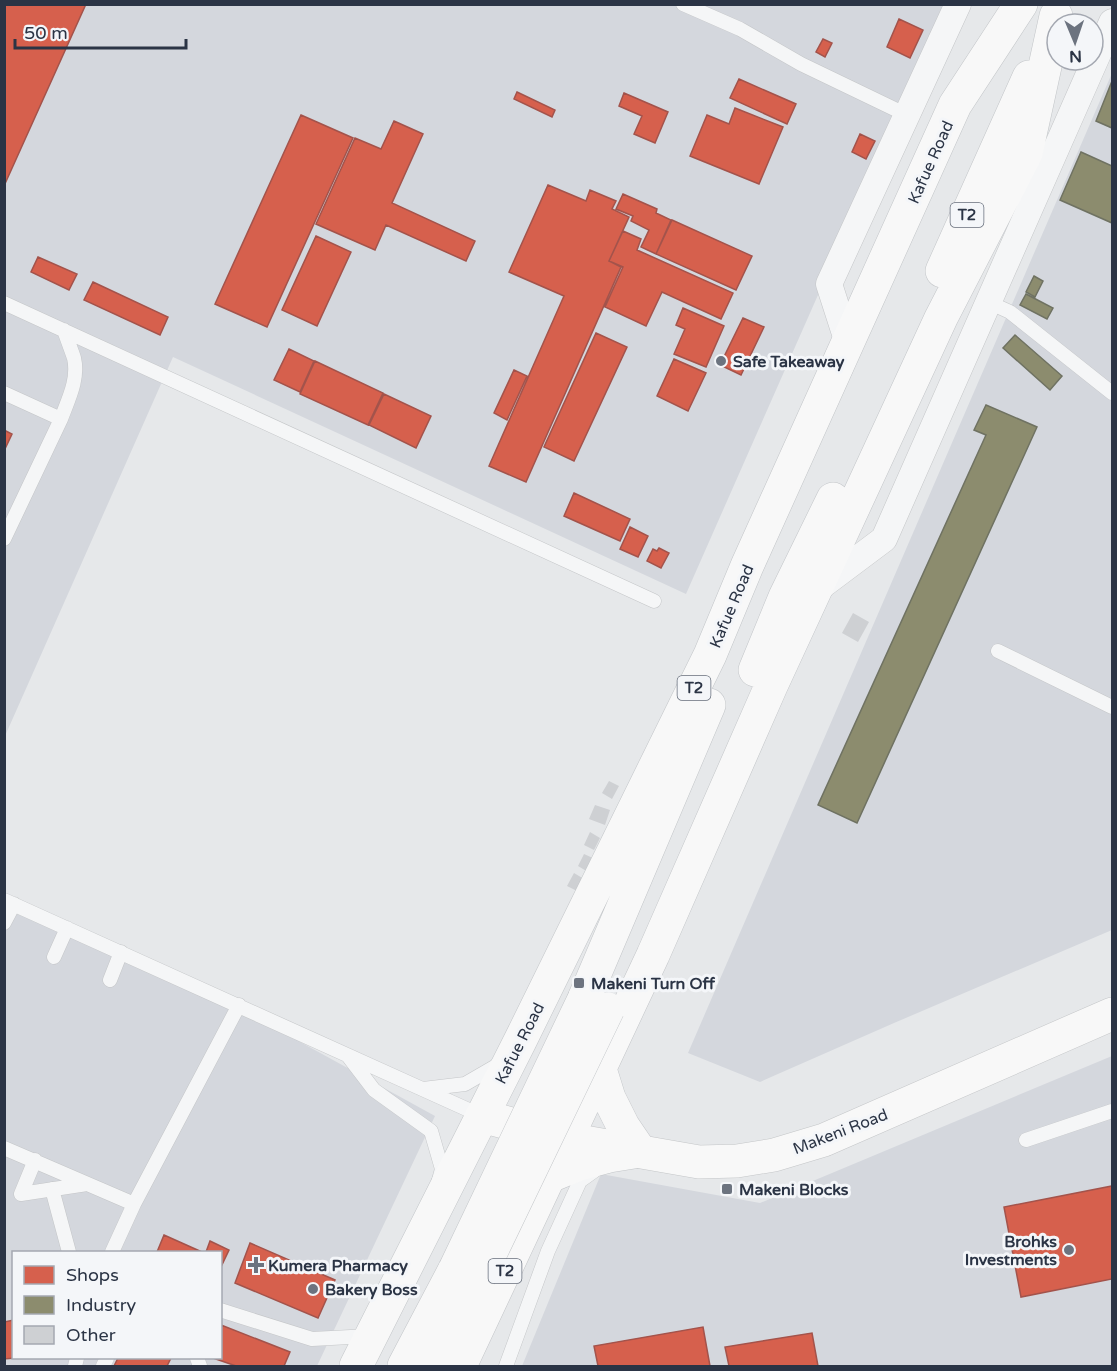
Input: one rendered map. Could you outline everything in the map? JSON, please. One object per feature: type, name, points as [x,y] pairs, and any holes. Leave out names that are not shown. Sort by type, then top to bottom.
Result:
[{"type":"main road","name":"Kafue Road","points":[[356,1366],[520,1041],[710,655],[747,566],[955,105],[1021,4]]},
{"type":"main road","name":"Kafue Road","points":[[596,1004],[779,540],[921,234],[1021,4]]},
{"type":"main road","name":"Kafue Road","points":[[433,1366],[467,1273],[773,628],[784,597],[914,332],[1059,10]]},
{"type":"main road","name":"Kafue Road","points":[[460,1366],[653,955],[771,686],[941,318],[1026,153],[1059,10]]},
{"type":"main road","name":"Makeni Road","points":[[482,1116],[567,1139],[699,1162],[737,1161],[774,1155],[824,1140],[1113,1014]]},
{"type":"main road","points":[[550,1176],[579,1164],[640,1151],[623,1126],[609,1098],[600,1069]]},
{"type":"main road","name":"Kafue Road","points":[[404,1366],[467,1273]]},
{"type":"street","points":[[848,343],[829,284],[958,4]]},
{"type":"street","points":[[816,590],[884,539],[1113,22]]},
{"type":"lane","points":[[683,4],[740,29],[801,64],[907,115]]},
{"type":"lane","points":[[4,303],[654,601]]},
{"type":"lane","points":[[988,303],[1010,312],[1113,393]]},
{"type":"lane","points":[[4,539],[61,419],[72,390],[75,372],[74,359],[64,330]]},
{"type":"lane","points":[[4,393],[61,419]]},
{"type":"lane","points":[[998,651],[1113,707]]},
{"type":"lane","points":[[4,924],[9,902],[482,1116]]},
{"type":"lane","points":[[54,957],[67,928]]},
{"type":"lane","points":[[110,980],[121,952]]},
{"type":"lane","points":[[112,1251],[134,1204],[239,1005]]},
{"type":"lane","points":[[421,1089],[465,1084],[496,1066],[520,1041]]},
{"type":"lane","points":[[347,1054],[374,1090],[431,1131],[442,1169],[427,1225]]},
{"type":"lane","points":[[1026,1140],[1113,1111]]},
{"type":"lane","points":[[4,1148],[134,1204]]},
{"type":"lane","points":[[506,1366],[548,1251],[580,1182],[597,1169],[640,1151]]},
{"type":"lane","points":[[35,1160],[21,1194],[87,1184]]},
{"type":"lane","points":[[52,1189],[69,1251]]},
{"type":"lane","points":[[222,1311],[312,1339],[372,1336]]},
{"type":"shaded area","points":[[5,5],[946,5],[686,594],[173,357],[5,736]]},
{"type":"shaded area","points":[[1112,73],[1112,930],[760,1082],[688,1053]]},
{"type":"shaded area","points":[[4,907],[262,1021],[435,1116],[317,1366],[5,1366]]},
{"type":"shaded area","points":[[1112,1056],[1112,1366],[522,1366],[601,1174],[760,1203]]},
{"type":"building: Shops","points":[[4,4],[86,4],[4,186]]},
{"type":"building: Shops","points":[[899,19],[923,30],[910,58],[887,47]]},
{"type":"building: Shops","points":[[823,39],[832,43],[825,57],[816,52]]},
{"type":"building: Shops","points":[[739,79],[796,104],[787,124],[730,98]]},
{"type":"building: Shops","points":[[517,92],[555,110],[552,117],[514,99]]},
{"type":"building: Shops","points":[[624,93],[668,112],[655,143],[634,134],[642,116],[619,106]]},
{"type":"building: Shops","points":[[735,108],[783,127],[759,184],[690,156],[707,115],[729,124]]},
{"type":"building: Shops","points":[[301,115],[353,138],[267,327],[215,304]]},
{"type":"building: Shops","points":[[394,121],[423,134],[392,203],[475,241],[466,261],[386,225],[375,250],[316,224],[355,138],[381,149]]},
{"type":"building: Shops","points":[[860,134],[875,141],[866,159],[852,152]]},
{"type":"building: Shops","points":[[548,185],[586,201],[590,190],[616,201],[612,209],[629,217],[609,261],[621,267],[526,482],[489,466],[564,296],[509,272]]},
{"type":"building: Shops","points":[[623,194],[657,209],[656,213],[671,220],[656,254],[641,247],[649,230],[631,221],[633,216],[616,209]]},
{"type":"building: Shops","points":[[672,220],[752,256],[736,290],[656,254]]},
{"type":"building: Shops","points":[[623,231],[641,239],[637,250],[733,293],[721,319],[662,292],[646,326],[605,307],[623,267],[609,261]]},
{"type":"building: Shops","points":[[316,236],[351,252],[317,326],[282,310]]},
{"type":"building: Shops","points":[[38,257],[77,274],[69,290],[31,272]]},
{"type":"building: Shops","points":[[93,282],[168,317],[160,335],[84,300]]},
{"type":"building: Shops","points":[[683,308],[724,326],[706,367],[674,354],[685,329],[676,325]]},
{"type":"building: Shops","points":[[743,318],[764,327],[741,375],[720,365]]},
{"type":"building: Shops","points":[[596,333],[627,347],[574,461],[544,447]]},
{"type":"building: Shops","points":[[289,349],[314,361],[300,392],[274,380]]},
{"type":"building: Shops","points":[[674,359],[706,373],[688,411],[657,396]]},
{"type":"building: Shops","points":[[315,361],[383,393],[368,425],[300,394]]},
{"type":"building: Shops","points":[[514,370],[527,376],[507,420],[494,413]]},
{"type":"building: Shops","points":[[384,394],[431,416],[416,448],[369,425]]},
{"type":"building: Shops","points":[[4,430],[12,434],[4,451]]},
{"type":"building: Shops","points":[[574,493],[630,519],[620,541],[564,516]]},
{"type":"building: Shops","points":[[630,527],[648,536],[638,557],[620,549]]},
{"type":"building: Shops","points":[[659,548],[669,553],[661,568],[647,561],[653,549],[657,551]]},
{"type":"building: Shops","points":[[1112,1186],[1112,1279],[1021,1297],[1004,1207]]},
{"type":"building: Shops","points":[[164,1235],[200,1251],[157,1251]]},
{"type":"building: Shops","points":[[210,1241],[229,1250],[222,1265],[222,1251],[206,1251]]},
{"type":"building: Shops","points":[[250,1243],[335,1280],[318,1318],[235,1283]]},
{"type":"building: Shops","points":[[12,1320],[12,1358],[4,1359],[4,1322]]},
{"type":"building: Shops","points":[[222,1325],[290,1352],[284,1366],[236,1366],[216,1359],[222,1359]]},
{"type":"building: Shops","points":[[703,1327],[710,1366],[598,1366],[594,1346]]},
{"type":"building: Shops","points":[[812,1333],[818,1366],[729,1366],[725,1347]]},
{"type":"building: Shops","points":[[118,1359],[170,1359],[167,1366],[114,1366]]},
{"type":"building: Industry","points":[[1112,81],[1112,128],[1096,121]]},
{"type":"building: Industry","points":[[1081,152],[1112,166],[1112,223],[1060,200]]},
{"type":"building: Industry","points":[[1034,276],[1043,281],[1035,297],[1026,292]]},
{"type":"building: Industry","points":[[1026,294],[1053,308],[1047,319],[1020,305]]},
{"type":"building: Industry","points":[[1015,335],[1062,376],[1050,390],[1003,348]]},
{"type":"building: Industry","points":[[986,405],[1037,427],[857,823],[818,805],[986,435],[974,430]]},
{"type":"building: Other","points":[[853,613],[869,622],[858,642],[842,633]]},
{"type":"building: Other","points":[[609,781],[619,786],[612,799],[602,793]]},
{"type":"building: Other","points":[[595,805],[610,810],[605,825],[589,819]]},
{"type":"building: Other","points":[[590,832],[600,838],[594,850],[584,845]]},
{"type":"building: Other","points":[[584,854],[595,859],[588,872],[578,866]]},
{"type":"building: Other","points":[[574,873],[584,879],[577,891],[567,886]]},
{"type":"place","name":"Safe Takeaway","points":[[721,361]]},
{"type":"place","name":"Makeni Turn Off","points":[[579,983]]},
{"type":"place","name":"Makeni Blocks","points":[[727,1189]]},
{"type":"place","name":"Brohks Investments","points":[[1069,1250]]},
{"type":"place","name":"Kumera Pharmacy","points":[[256,1265]]},
{"type":"place","name":"Bakery Boss","points":[[313,1289]]}]
